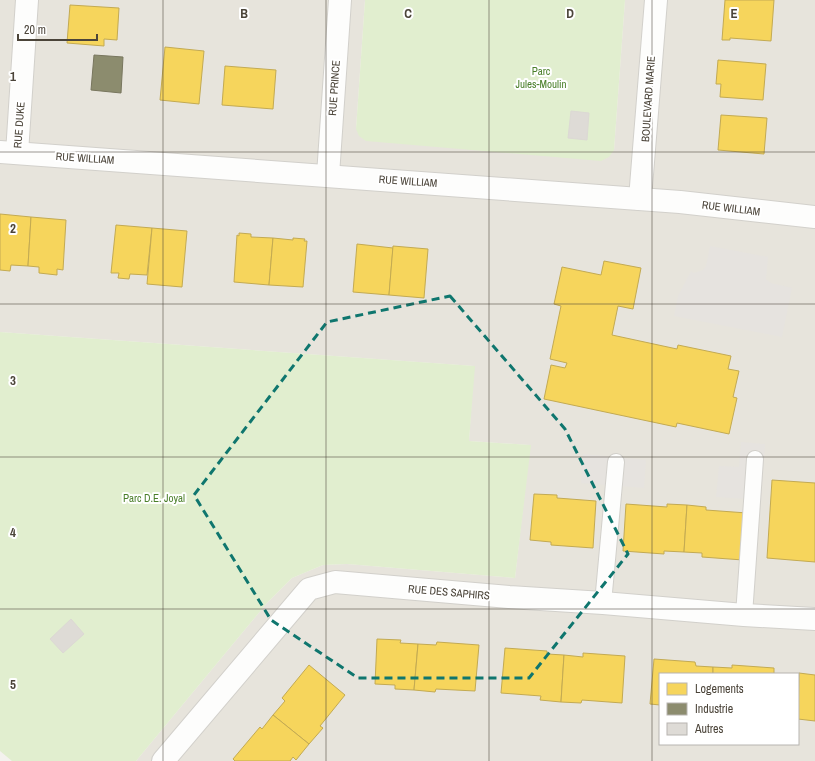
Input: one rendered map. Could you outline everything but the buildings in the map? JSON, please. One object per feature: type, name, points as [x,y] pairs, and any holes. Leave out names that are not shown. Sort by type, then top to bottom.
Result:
[{"type":"street","name":"RUE DUKE","points":[[8,152],[27,0]]},
{"type":"street","name":"RUE PRINCE","points":[[328,175],[340,0]]},
{"type":"street","name":"BOULEVARD MARIE","points":[[640,199],[656,0]]},
{"type":"street","name":"RUE WILLIAM","points":[[8,152],[686,202],[815,217]]},
{"type":"street","name":"RUE DES SAPHIRS","points":[[163,761],[309,589],[335,582],[509,597],[815,619]]},
{"type":"lane","points":[[744,615],[756,459]]},
{"type":"lane","points":[[603,603],[616,462]]},
{"type":"highlighted area","points":[[450,296],[565,429],[628,554],[529,678],[358,678],[271,620],[194,495],[327,322]]},
{"type":"shaded area","points":[[0,0],[365,0],[356,129],[614,150],[625,0],[815,0],[815,761],[136,761],[267,603],[292,578],[323,565],[347,564],[515,578],[530,445],[469,441],[474,366],[0,332]]},
{"type":"shaded area","points":[[710,246],[768,257],[766,279],[771,283],[792,288],[782,337],[674,316],[678,296],[691,271],[694,273],[703,270],[706,266]]},
{"type":"shaded area","points":[[741,442],[765,444],[761,500],[716,497],[719,466],[739,467]]},
{"type":"shaded area","points":[[583,454],[646,460],[644,488],[581,483]]},
{"type":"green space","name":"Parc Jules-Moulin","points":[[365,0],[625,0],[614,150],[609,157],[601,161],[366,141],[359,136],[356,129]]},
{"type":"green space","name":"Parc D.E. Joyal","points":[[0,332],[475,366],[469,441],[531,445],[515,578],[347,564],[323,565],[292,578],[267,603],[136,761],[12,761],[0,751]]}]
